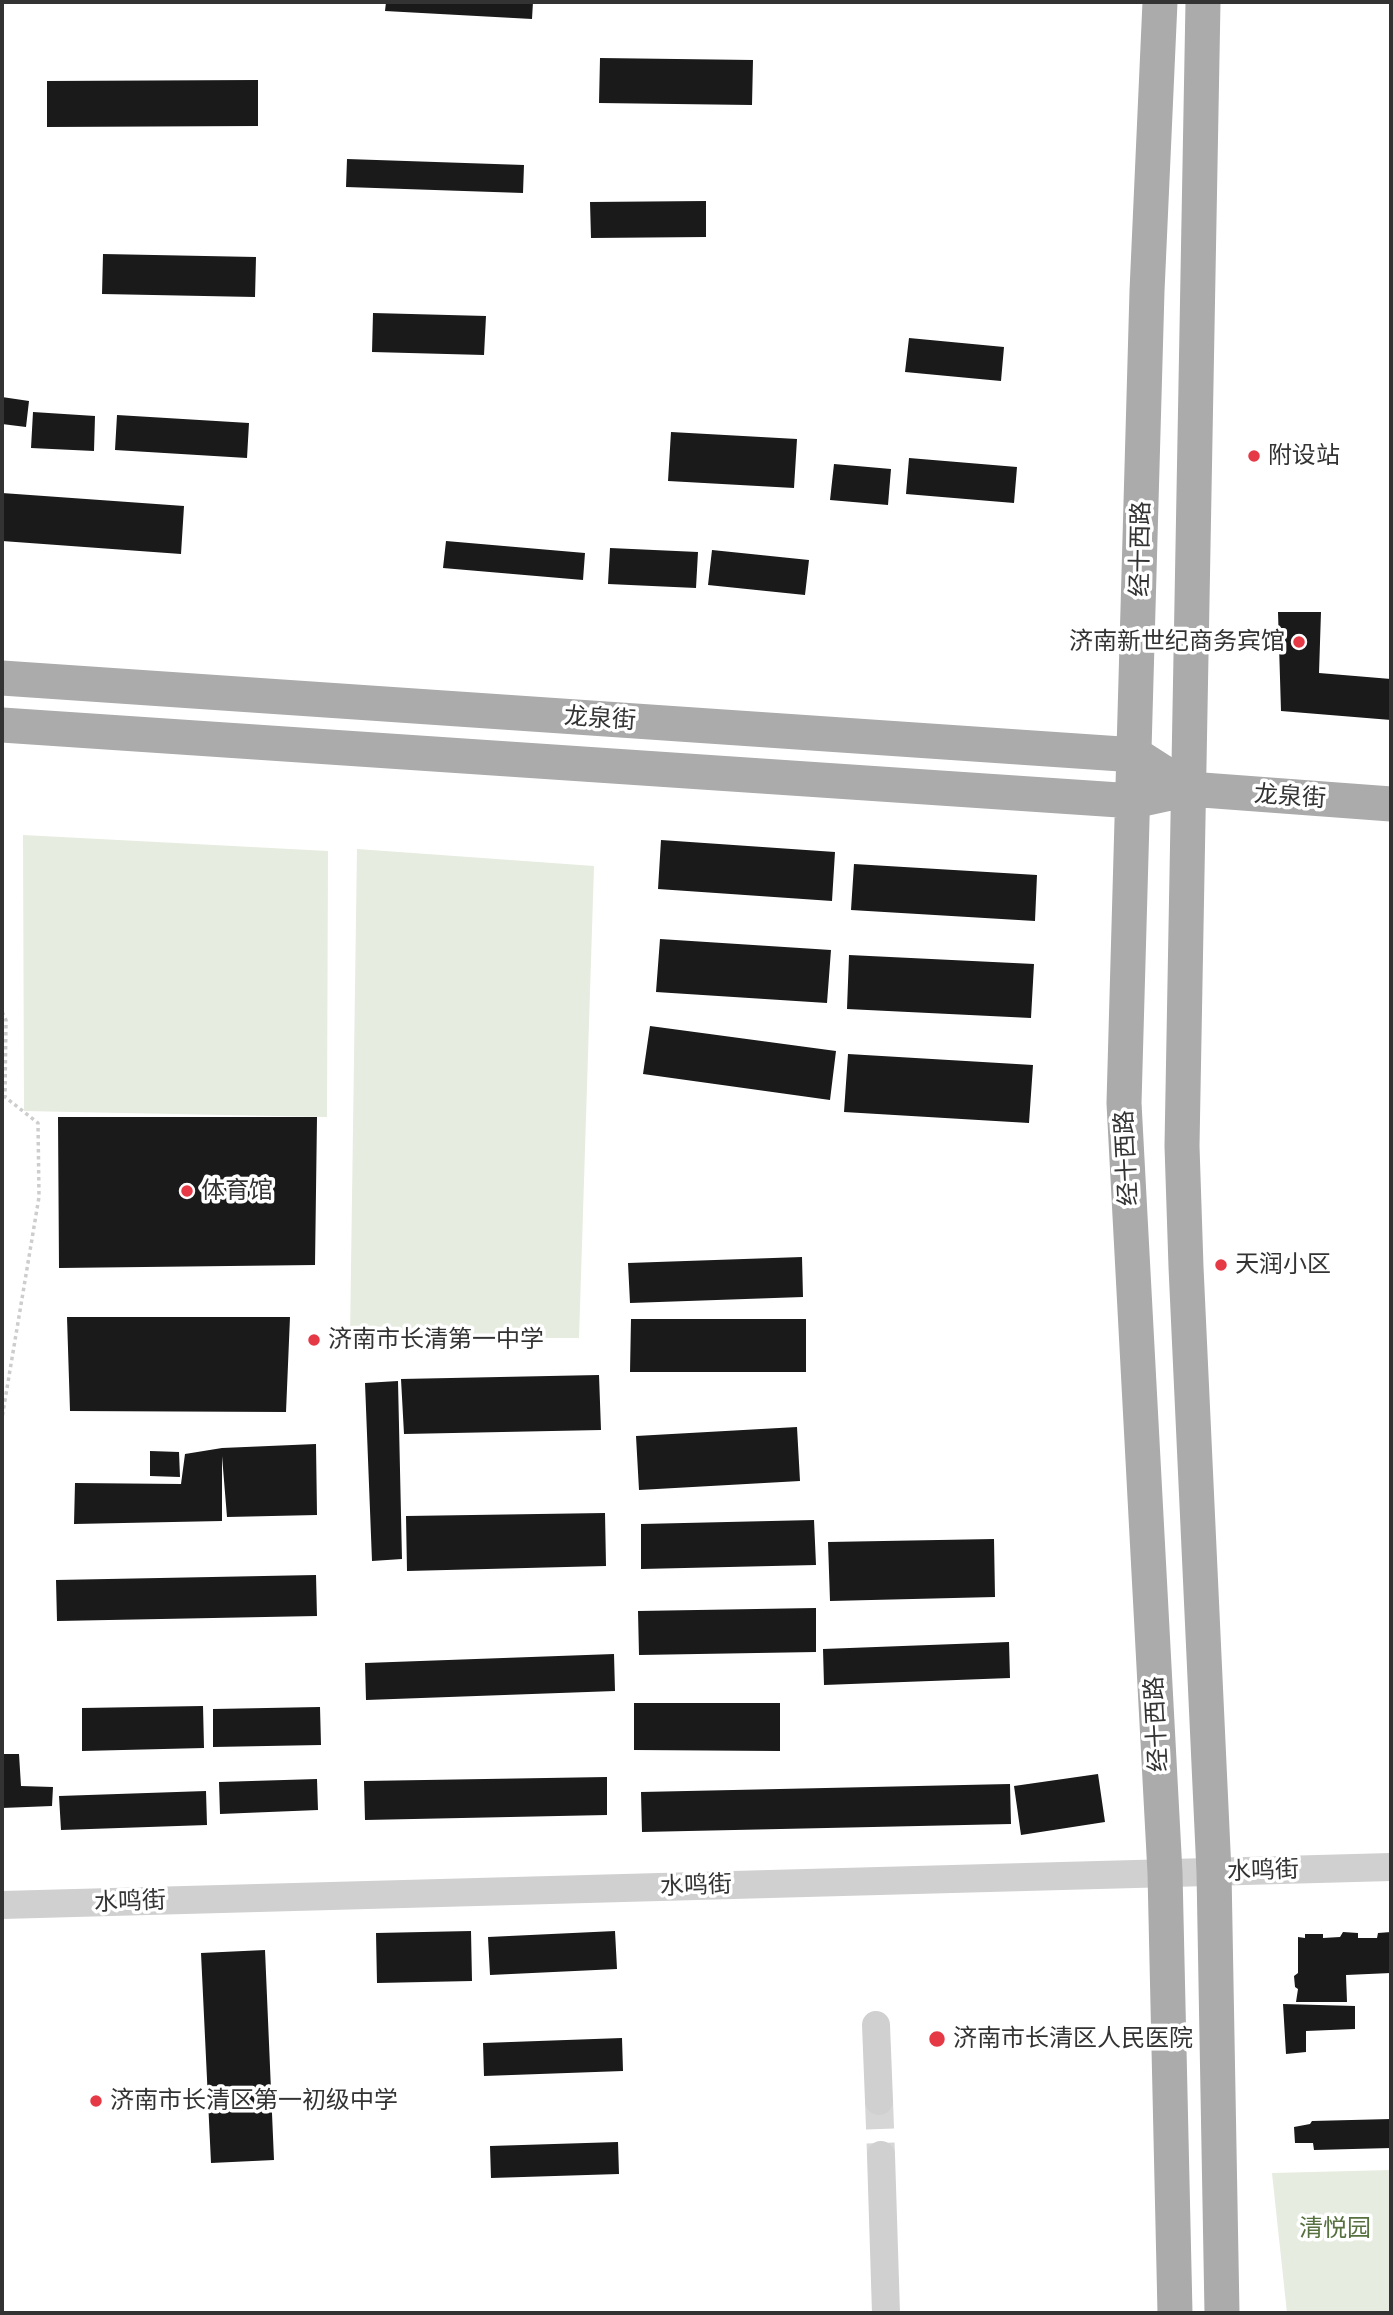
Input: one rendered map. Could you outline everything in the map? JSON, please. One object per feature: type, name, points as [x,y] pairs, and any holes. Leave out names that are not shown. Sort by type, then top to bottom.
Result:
[{"type":"main road","name":"经十西路","points":[[1160,2],[1147,291],[1136,755],[1124,1103],[1165,1872],[1175,2313]]},
{"type":"main road","name":"经十西路","points":[[1203,2],[1182,1146],[1213,1872],[1222,2313]]},
{"type":"main road","name":"龙泉街","points":[[2,678],[1136,755],[1189,789]]},
{"type":"main road","name":"龙泉街","points":[[2,725],[1134,801],[1189,789],[1391,804]]},
{"type":"street","name":"水鸣街","points":[[2,1905],[1391,1867]]},
{"type":"street","points":[[876,2025],[879,2101]]},
{"type":"street","points":[[881,2154],[886,2313]]},
{"type":"path","points":[[2,1012],[6,1020],[5,1097],[38,1123],[40,1197],[2,1418]]},
{"type":"green space","points":[[23,835],[328,851],[327,1117],[24,1111]]},
{"type":"green space","points":[[357,849],[594,866],[579,1338],[350,1338]]},
{"type":"green space","name":"清悦园","points":[[1391,2170],[1391,2313],[1287,2313],[1272,2173]]},
{"type":"building","points":[[386,2],[533,2],[532,19],[385,11]]},
{"type":"building","points":[[600,58],[753,60],[752,105],[599,103]]},
{"type":"building","points":[[258,80],[258,126],[47,127],[47,81]]},
{"type":"building","points":[[347,159],[524,165],[523,193],[346,187]]},
{"type":"building","points":[[706,201],[706,237],[591,238],[590,202]]},
{"type":"building","points":[[103,254],[256,257],[255,297],[102,294]]},
{"type":"building","points":[[373,313],[486,316],[484,355],[372,352]]},
{"type":"building","points":[[909,338],[1004,347],[1001,381],[905,372]]},
{"type":"building","points":[[2,397],[29,401],[26,427],[2,424]]},
{"type":"building","points":[[33,412],[95,416],[94,451],[31,448]]},
{"type":"building","points":[[117,415],[249,423],[247,458],[115,450]]},
{"type":"building","points":[[671,432],[797,439],[794,488],[668,481]]},
{"type":"building","points":[[909,458],[1017,467],[1014,503],[906,494]]},
{"type":"building","points":[[834,464],[891,469],[888,505],[830,500]]},
{"type":"building","points":[[2,493],[184,506],[181,554],[2,541]]},
{"type":"building","points":[[446,541],[585,553],[583,580],[443,568]]},
{"type":"building","points":[[610,548],[698,552],[696,588],[608,584]]},
{"type":"building","points":[[712,550],[809,560],[805,595],[708,585]]},
{"type":"building","name":"济南新世纪商务宾馆","points":[[1278,612],[1321,612],[1319,673],[1391,679],[1391,720],[1281,711]]},
{"type":"building","points":[[661,840],[835,852],[832,901],[658,889]]},
{"type":"building","points":[[854,864],[1037,875],[1035,921],[851,910]]},
{"type":"building","points":[[660,939],[831,950],[827,1003],[656,992]]},
{"type":"building","points":[[849,955],[1034,964],[1031,1018],[847,1009]]},
{"type":"building","points":[[650,1026],[836,1051],[830,1100],[643,1074]]},
{"type":"building","points":[[848,1054],[1033,1065],[1029,1123],[844,1112]]},
{"type":"building","name":"体育馆","points":[[58,1117],[317,1117],[315,1265],[59,1268]]},
{"type":"building","points":[[802,1257],[803,1297],[630,1303],[628,1263]]},
{"type":"building","points":[[67,1317],[290,1317],[286,1412],[70,1411]]},
{"type":"building","points":[[631,1319],[806,1319],[806,1372],[630,1372]]},
{"type":"building","points":[[599,1375],[601,1430],[404,1434],[401,1379]]},
{"type":"building","points":[[398,1381],[402,1559],[372,1561],[365,1383]]},
{"type":"building","points":[[797,1427],[800,1481],[639,1490],[636,1436]]},
{"type":"building","points":[[316,1444],[317,1515],[227,1517],[222,1456],[222,1521],[74,1524],[75,1483],[181,1484],[185,1454],[222,1448]]},
{"type":"building","points":[[150,1451],[179,1452],[180,1477],[150,1476]]},
{"type":"building","points":[[605,1513],[606,1566],[407,1571],[406,1516]]},
{"type":"building","points":[[814,1520],[816,1565],[641,1569],[641,1524]]},
{"type":"building","points":[[994,1539],[995,1597],[830,1601],[828,1542]]},
{"type":"building","points":[[316,1575],[317,1616],[57,1621],[56,1580]]},
{"type":"building","points":[[816,1608],[816,1652],[639,1655],[638,1611]]},
{"type":"building","points":[[1009,1642],[1010,1678],[824,1685],[823,1649]]},
{"type":"building","points":[[614,1654],[615,1691],[366,1700],[365,1663]]},
{"type":"building","points":[[634,1703],[780,1703],[780,1751],[634,1750]]},
{"type":"building","points":[[203,1706],[204,1748],[82,1751],[82,1708]]},
{"type":"building","points":[[320,1707],[321,1745],[213,1747],[213,1709]]},
{"type":"building","points":[[2,1754],[19,1754],[21,1786],[53,1787],[52,1806],[2,1808]]},
{"type":"building","points":[[1098,1774],[1105,1822],[1021,1835],[1014,1786]]},
{"type":"building","points":[[607,1777],[607,1815],[365,1820],[364,1781]]},
{"type":"building","points":[[317,1779],[318,1810],[220,1814],[219,1782]]},
{"type":"building","points":[[1010,1784],[1011,1824],[642,1832],[641,1792]]},
{"type":"building","points":[[206,1791],[207,1825],[61,1830],[59,1796]]},
{"type":"building","points":[[471,1931],[472,1981],[377,1983],[376,1933]]},
{"type":"building","points":[[615,1931],[617,1969],[490,1975],[488,1937]]},
{"type":"building","points":[[1343,1932],[1358,1933],[1358,1938],[1377,1938],[1378,1933],[1391,1932],[1391,1973],[1346,1975],[1347,2002],[1296,2002],[1298,1989],[1295,1987],[1294,1976],[1298,1973],[1298,1937],[1305,1938],[1305,1934],[1323,1934],[1323,1938],[1340,1937]]},
{"type":"building","points":[[265,1950],[274,2160],[211,2163],[201,1953]]},
{"type":"building","points":[[1283,2004],[1355,2006],[1355,2029],[1306,2031],[1306,2052],[1286,2054]]},
{"type":"building","points":[[622,2038],[623,2071],[484,2076],[483,2043]]},
{"type":"building","points":[[1391,2119],[1391,2148],[1314,2150],[1313,2143],[1295,2143],[1294,2127],[1310,2124],[1312,2121]]},
{"type":"building","points":[[618,2142],[619,2174],[491,2178],[490,2146]]},
{"type":"tunnel","points":[[879,2101],[881,2155]]},
{"type":"place","name":"附设站","points":[[1254,456]]},
{"type":"place","name":"济南新世纪商务宾馆","points":[[1299,642]]},
{"type":"place","name":"体育馆","points":[[187,1191]]},
{"type":"place","name":"天润小区","points":[[1221,1265]]},
{"type":"place","name":"济南市长清第一中学","points":[[314,1340]]},
{"type":"place","name":"济南市长清区人民医院","points":[[937,2039]]},
{"type":"place","name":"济南市长清区第一初级中学","points":[[96,2101]]}]
